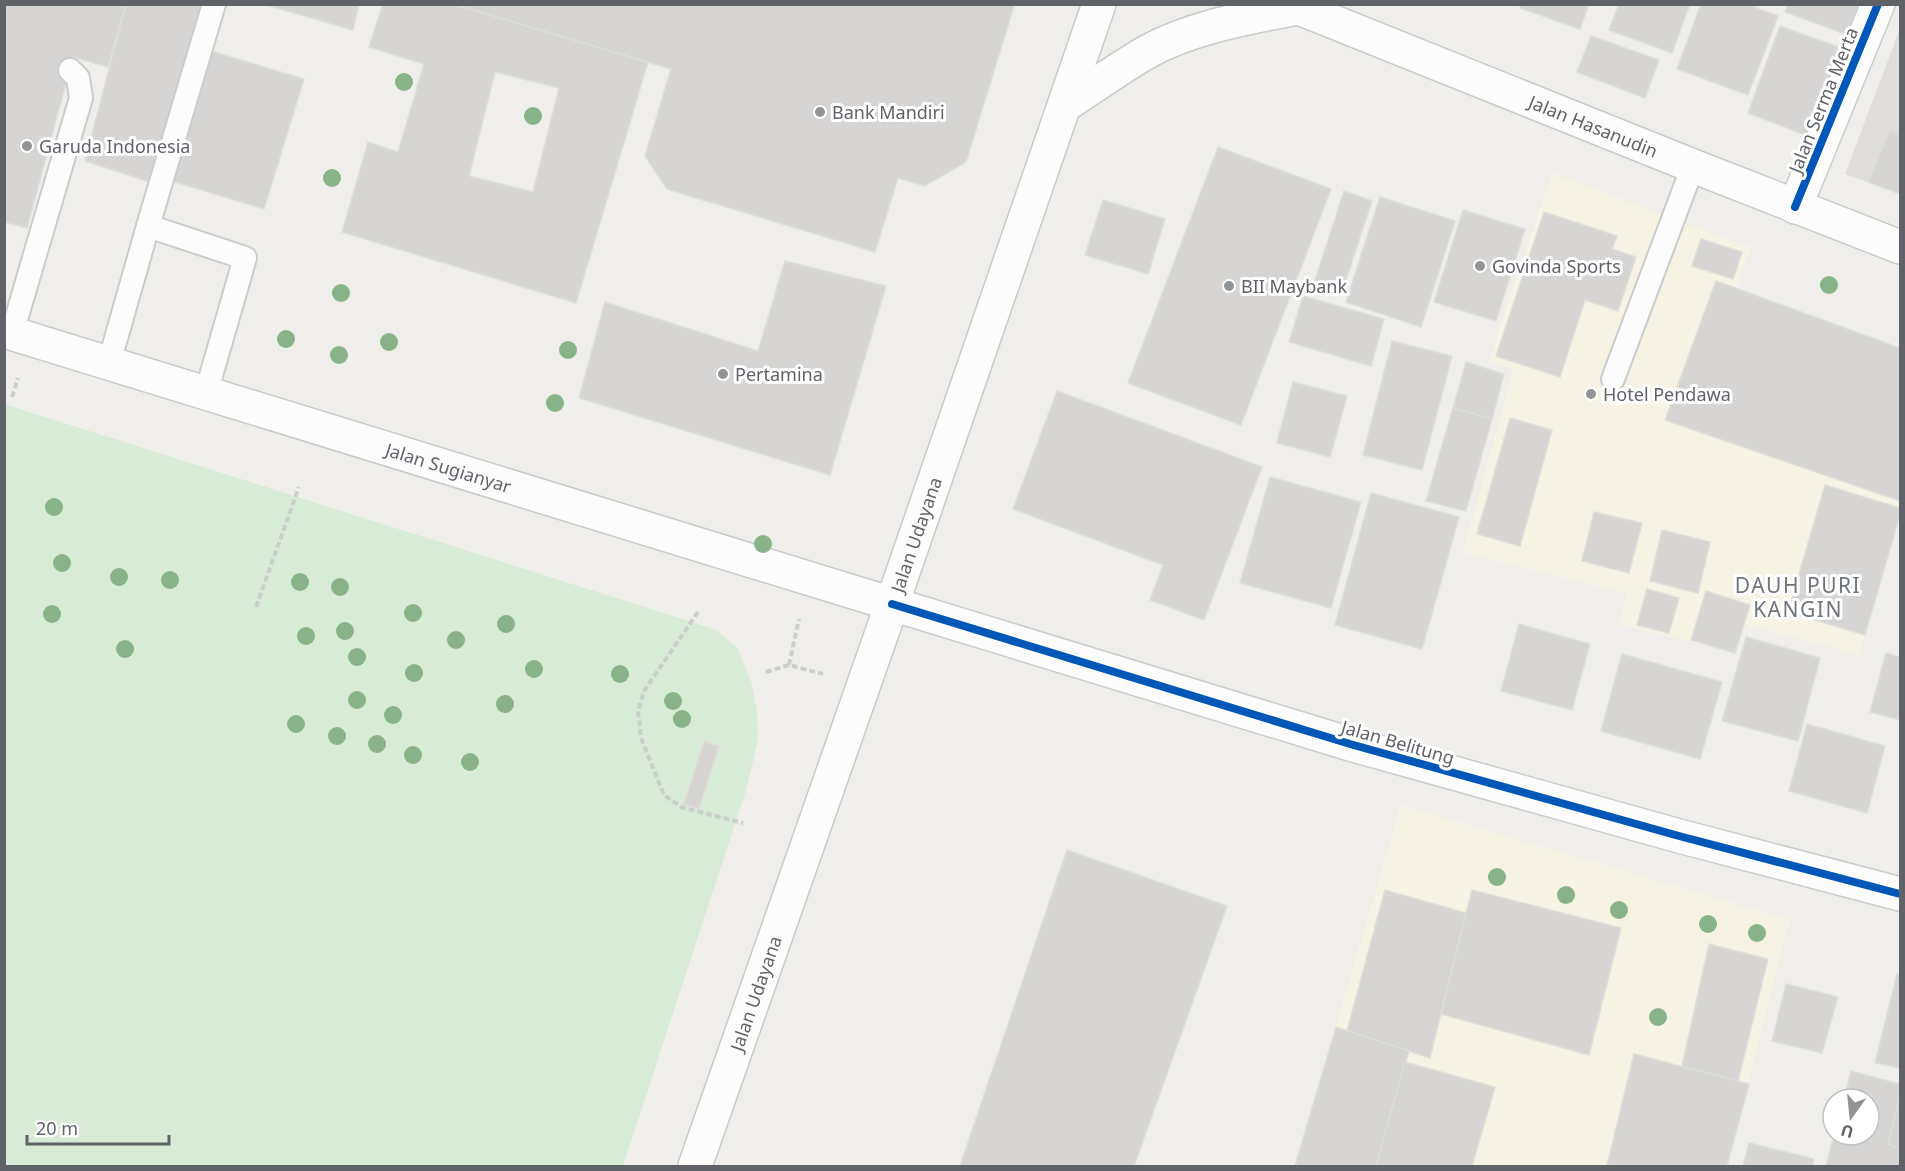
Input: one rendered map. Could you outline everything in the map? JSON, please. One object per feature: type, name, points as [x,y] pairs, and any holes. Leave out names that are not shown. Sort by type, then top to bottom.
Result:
[{"type":"main road","name":"Jalan Udayana","points":[[695,1167],[864,686],[1099,4]]},
{"type":"main road","name":"Jalan Serma Merta","points":[[1795,207],[1878,4]]},
{"type":"main road","points":[[1065,105],[1148,51],[1193,33],[1293,6]]},
{"type":"main road","name":"Jalan Hasanudin","points":[[1293,6],[1900,247]]},
{"type":"main road","name":"Jalan Sugianyar","points":[[8,332],[892,604]]},
{"type":"main road","name":"Jalan Belitung","points":[[892,604],[1350,744],[1679,836],[1900,894]]},
{"type":"lane","points":[[110,363],[214,4]]},
{"type":"lane","points":[[8,332],[81,98],[78,78],[70,70]]},
{"type":"lane","points":[[1613,379],[1693,166]]},
{"type":"lane","points":[[148,226],[245,258],[206,393]]},
{"type":"path","points":[[256,607],[299,487]]},
{"type":"path","points":[[698,612],[644,691],[638,711],[640,738],[664,795],[681,807],[743,823]]},
{"type":"path","points":[[766,672],[789,665],[864,686]]},
{"type":"shaded area","points":[[1900,29],[1900,194],[1845,174]]},
{"type":"shaded area","name":"Hotel Pendawa","points":[[1552,173],[1751,248],[1736,288],[1715,282],[1666,420],[1900,501],[1900,519],[1859,655],[1744,624],[1735,653],[1619,624],[1628,593],[1463,552],[1514,369],[1489,362]]},
{"type":"shaded area","points":[[1401,805],[1790,920],[1727,1166],[1295,1166]]},
{"type":"green space","points":[[4,404],[714,629],[737,647],[751,681],[757,711],[758,739],[747,787],[623,1166],[5,1166]]},
{"type":"building","name":"Garuda Indonesia","points":[[4,4],[126,4],[108,67],[73,57],[27,228],[4,222]]},
{"type":"building","points":[[126,4],[202,4],[153,183],[85,161]]},
{"type":"building","points":[[263,4],[359,4],[353,30]]},
{"type":"building","points":[[383,4],[453,4],[648,62],[576,303],[342,232],[368,142],[398,152],[424,64],[369,47]],"holes":[[[495,72],[559,88],[533,192],[469,176]]]},
{"type":"building","name":"Bank Mandiri","points":[[453,4],[1012,4],[1014,6],[966,162],[925,186],[898,178],[875,252],[667,189],[645,156],[671,69]]},
{"type":"building","points":[[1521,4],[1589,4],[1580,29],[1520,8]]},
{"type":"building","points":[[1619,4],[1690,4],[1672,53],[1609,30]]},
{"type":"building","points":[[1701,4],[1746,4],[1778,16],[1748,95],[1677,69]]},
{"type":"building","points":[[1788,4],[1859,4],[1848,35],[1785,12]]},
{"type":"building","points":[[1780,26],[1841,48],[1808,136],[1748,113]]},
{"type":"building","points":[[1591,36],[1659,60],[1645,98],[1577,72]]},
{"type":"building","points":[[211,51],[304,79],[264,209],[172,181]]},
{"type":"building","points":[[1890,130],[1900,135],[1900,194],[1868,182]]},
{"type":"building","name":"BII Maybank","points":[[1218,147],[1331,189],[1241,425],[1128,383]]},
{"type":"building","points":[[1344,191],[1372,201],[1341,295],[1313,286]]},
{"type":"building","points":[[1380,197],[1455,221],[1421,327],[1346,302]]},
{"type":"building","points":[[1103,200],[1165,219],[1148,274],[1085,255]]},
{"type":"building","name":"Govinda Sports","points":[[1463,210],[1525,229],[1496,321],[1434,302]]},
{"type":"building","points":[[1544,212],[1617,236],[1612,249],[1636,257],[1618,311],[1585,300],[1560,377],[1496,356]]},
{"type":"building","points":[[1701,239],[1742,252],[1733,279],[1692,266]]},
{"type":"building","name":"Pertamina","points":[[785,261],[886,286],[830,475],[579,398],[605,302],[758,351]]},
{"type":"building","points":[[1716,281],[1900,348],[1900,501],[1665,420]]},
{"type":"building","points":[[1303,296],[1384,319],[1371,366],[1289,342]]},
{"type":"building","points":[[1392,341],[1452,356],[1422,470],[1363,455]]},
{"type":"building","points":[[1466,362],[1504,374],[1492,419],[1453,408]]},
{"type":"building","points":[[1293,382],[1347,396],[1330,457],[1277,443]]},
{"type":"building","points":[[1057,391],[1262,467],[1204,620],[1150,600],[1163,565],[1013,509]]},
{"type":"building","points":[[1453,408],[1492,419],[1466,511],[1426,501]]},
{"type":"building","points":[[1510,418],[1552,430],[1520,546],[1477,534]]},
{"type":"building","points":[[1270,477],[1361,502],[1331,608],[1240,583]]},
{"type":"building","points":[[1825,485],[1900,508],[1900,515],[1865,635],[1788,612]]},
{"type":"building","points":[[1371,493],[1459,517],[1422,649],[1335,625]]},
{"type":"building","points":[[1594,512],[1642,523],[1629,573],[1582,561]]},
{"type":"building","points":[[1662,530],[1710,542],[1698,593],[1650,581]]},
{"type":"building","points":[[1647,589],[1679,598],[1669,633],[1637,625]]},
{"type":"building","points":[[1706,591],[1750,605],[1735,653],[1691,640]]},
{"type":"building","points":[[1519,624],[1590,644],[1572,710],[1501,691]]},
{"type":"building","points":[[1746,637],[1820,658],[1798,741],[1722,721]]},
{"type":"building","points":[[1886,653],[1900,657],[1900,720],[1870,712]]},
{"type":"building","points":[[1622,654],[1722,682],[1700,759],[1601,731]]},
{"type":"building","points":[[1807,724],[1885,746],[1867,813],[1789,791]]},
{"type":"building","points":[[704,741],[719,746],[699,809],[684,804]]},
{"type":"building","points":[[1067,850],[1227,906],[1134,1166],[960,1166]]},
{"type":"building","points":[[1385,890],[1466,913],[1430,1058],[1347,1031]]},
{"type":"building","points":[[1472,890],[1621,928],[1589,1055],[1441,1014]]},
{"type":"building","points":[[1709,944],[1768,959],[1738,1081],[1682,1066]]},
{"type":"building","points":[[1897,974],[1900,975],[1900,1068],[1875,1063]]},
{"type":"building","points":[[1786,984],[1838,997],[1822,1053],[1772,1041]]},
{"type":"building","points":[[1336,1027],[1409,1051],[1376,1166],[1295,1166]]},
{"type":"building","points":[[1634,1054],[1749,1084],[1727,1166],[1607,1166]]},
{"type":"building","points":[[1405,1062],[1495,1087],[1472,1166],[1376,1166]]},
{"type":"building","points":[[1851,1071],[1900,1084],[1900,1096],[1888,1144],[1900,1148],[1900,1166],[1826,1166],[1831,1147],[1881,1147],[1881,1087],[1847,1087]]},
{"type":"building","points":[[1900,1096],[1900,1148],[1888,1144]]},
{"type":"building","points":[[1749,1143],[1814,1159],[1813,1166],[1743,1166]]},
{"type":"cycle path","points":[[1795,207],[1878,4]]},
{"type":"cycle path","points":[[892,604],[1350,744],[1679,836],[1900,894]]},
{"type":"place","name":"Bank Mandiri","points":[[820,112]]},
{"type":"place","name":"Garuda Indonesia","points":[[27,146]]},
{"type":"place","name":"Govinda Sports","points":[[1480,266]]},
{"type":"place","name":"BII Maybank","points":[[1229,286]]},
{"type":"place","name":"Pertamina","points":[[723,374]]},
{"type":"place","name":"Hotel Pendawa","points":[[1591,394]]},
{"type":"district","name":"DAUH PURI KANGIN","points":[[1798,597]]}]
